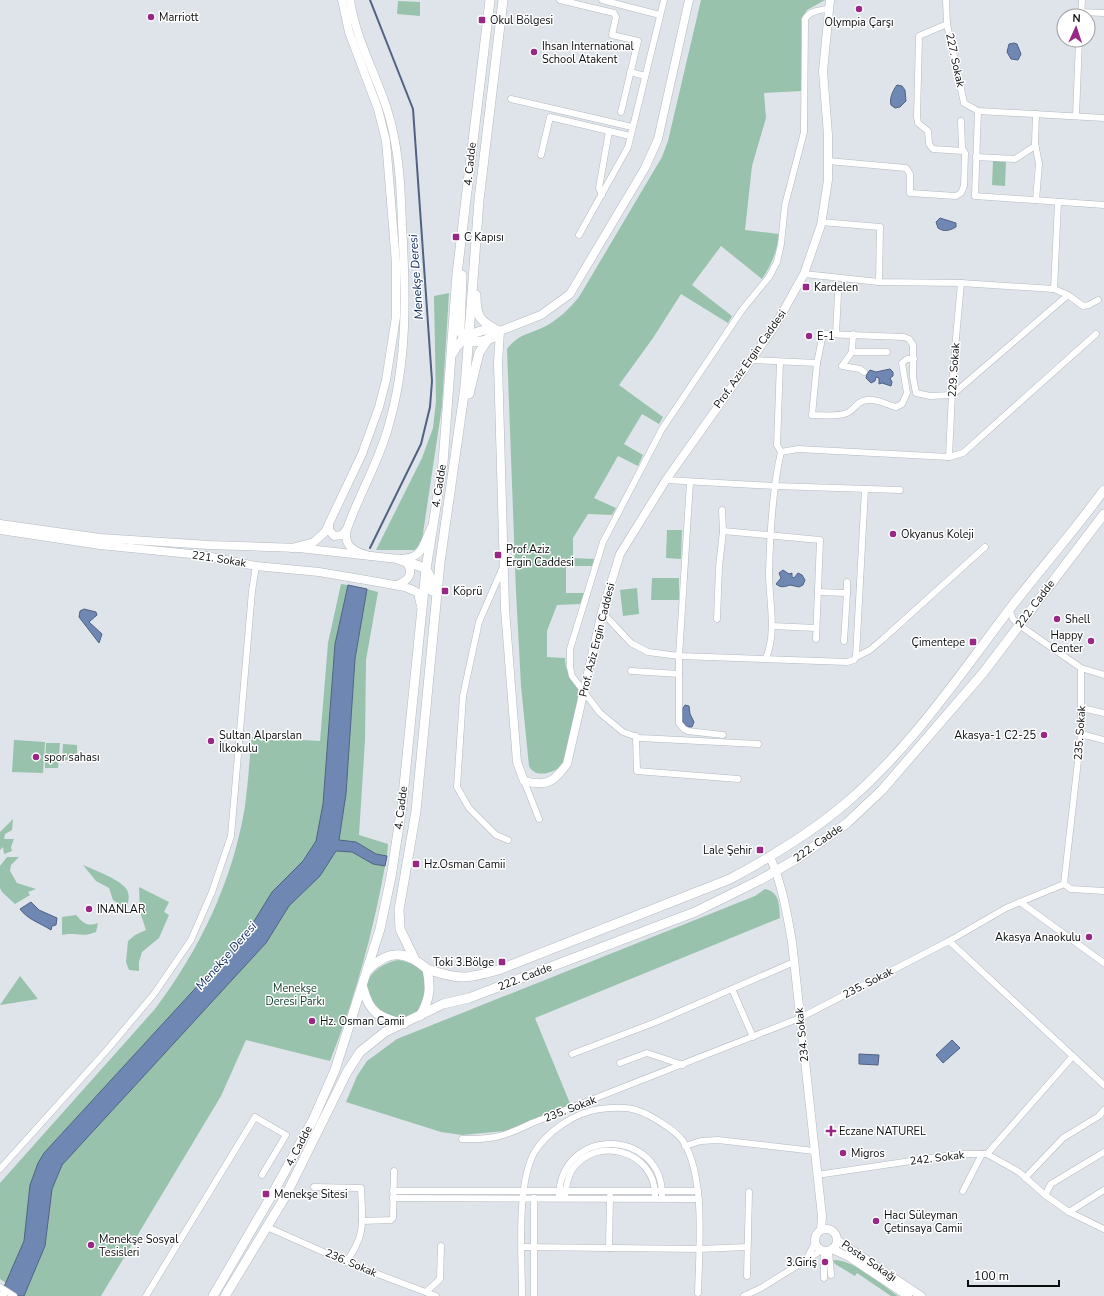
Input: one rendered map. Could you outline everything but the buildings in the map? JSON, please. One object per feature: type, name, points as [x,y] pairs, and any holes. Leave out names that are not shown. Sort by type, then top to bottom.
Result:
[{"type":"main road","name":"4. Cadde","points":[[368,970],[380,929],[391,877],[402,806],[426,569],[443,463],[459,260],[490,0]]},
{"type":"main road","name":"4. Cadde","points":[[414,958],[400,929],[399,910],[416,811],[440,562],[460,428],[480,185],[503,0]]},
{"type":"main road","points":[[459,260],[463,279],[460,329],[467,339]]},
{"type":"main road","points":[[473,266],[477,314],[484,324],[497,330]]},
{"type":"main road","points":[[452,356],[457,345],[467,339],[497,330]]},
{"type":"main road","points":[[460,428],[481,347],[488,340],[497,336],[497,330]]},
{"type":"main road","points":[[467,339],[488,340]]},
{"type":"main road","name":"222. Cadde","points":[[427,969],[457,978],[470,978],[498,970],[730,879],[770,857],[804,835],[846,803],[875,776],[946,694],[1009,609],[1104,490]]},
{"type":"main road","name":"222. Cadde","points":[[419,1017],[443,1004],[470,998],[695,912],[776,871],[798,858],[847,823],[882,790],[983,673],[1104,514]]},
{"type":"main road","points":[[402,561],[426,569],[432,578],[434,620]]},
{"type":"main road","points":[[398,955],[414,958],[427,969],[430,994],[427,1005],[419,1017],[404,1024],[380,1016],[372,1009],[366,1000],[363,986],[368,970],[376,962],[387,956],[398,955]]},
{"type":"main road","name":"4. Cadde","points":[[212,1296],[273,1193],[313,1120],[335,1070],[363,986]]},
{"type":"main road","name":"4. Cadde","points":[[225,1296],[289,1190],[347,1072],[360,1052],[373,1040],[385,1032],[404,1024]]},
{"type":"street","points":[[292,548],[314,542],[325,532],[362,454],[379,407],[389,364],[395,324],[396,296],[391,180],[386,141],[378,109],[349,32],[342,0]]},
{"type":"street","points":[[330,523],[329,530],[334,536],[342,535],[347,529],[380,453],[394,407],[404,350],[406,292],[400,184],[394,136],[390,117],[355,23],[350,0]]},
{"type":"street","points":[[560,0],[615,14],[612,35],[638,41],[621,112]]},
{"type":"street","points":[[602,0],[660,15]]},
{"type":"street","points":[[579,234],[628,147],[664,0]]},
{"type":"street","points":[[539,819],[517,762],[503,567],[497,330],[541,315],[570,294],[645,168],[658,139],[689,0]]},
{"type":"street","name":"Prof. Aziz Ergin Caddesi","points":[[524,781],[543,784],[555,780],[567,764],[602,612],[620,554],[666,480],[775,326],[794,296],[804,274],[821,222],[828,180],[823,71],[830,0]]},
{"type":"street","name":"227. Sokak","points":[[946,0],[947,24],[964,103],[978,111]]},
{"type":"street","points":[[758,744],[636,736],[623,732],[600,713],[585,691],[572,676],[570,667],[570,649],[603,542],[662,429],[742,310],[769,277],[777,262],[781,244],[785,205],[804,132],[803,30],[805,19],[807,15],[816,11],[828,9]]},
{"type":"street","points":[[947,24],[919,36],[917,117],[918,123],[928,131],[929,144],[933,150],[963,151]]},
{"type":"street","points":[[1076,116],[1079,48]]},
{"type":"street","points":[[630,72],[645,76]]},
{"type":"street","points":[[511,99],[632,127]]},
{"type":"street","points":[[1104,118],[978,111],[975,196],[1104,204]]},
{"type":"street","points":[[1036,114],[1035,146],[1039,164],[1036,200]]},
{"type":"street","points":[[541,156],[550,117],[630,136]]},
{"type":"street","points":[[828,162],[906,168],[910,174],[910,193],[952,196],[961,193],[964,186],[965,153],[963,151],[961,121]]},
{"type":"street","points":[[602,195],[599,188],[610,131]]},
{"type":"street","points":[[976,157],[1015,158],[1035,146]]},
{"type":"street","points":[[1054,289],[1058,202]]},
{"type":"street","points":[[821,222],[880,227],[879,282]]},
{"type":"street","points":[[804,274],[879,282],[961,283],[1054,289],[1068,295],[1083,306],[1090,305],[1098,300]]},
{"type":"street","name":"229. Sokak","points":[[949,457],[952,395],[961,283]]},
{"type":"street","points":[[836,334],[838,294]]},
{"type":"street","points":[[914,358],[908,359],[902,363],[907,393],[902,404],[896,407],[879,400],[868,400],[860,402],[850,412],[841,414],[812,415],[817,363],[823,334],[853,334],[904,337],[909,339],[913,345],[914,358],[913,377],[916,393],[930,396],[952,395],[1068,295]]},
{"type":"street","points":[[853,334],[852,352],[842,366],[860,368],[864,372]]},
{"type":"street","points":[[781,452],[798,449],[949,457],[963,453],[1096,334]]},
{"type":"street","points":[[852,352],[887,352]]},
{"type":"street","points":[[751,360],[817,363]]},
{"type":"street","points":[[766,658],[769,650],[772,626],[769,574],[771,535],[775,486],[781,452],[776,445],[780,362]]},
{"type":"street","points":[[666,480],[775,486],[900,490]]},
{"type":"street","points":[[690,482],[679,656],[678,715],[681,726],[688,731],[723,735]]},
{"type":"street","points":[[856,657],[865,489]]},
{"type":"street","points":[[717,619],[719,567],[723,531],[722,510]]},
{"type":"street","points":[[0,524],[100,538],[209,546],[292,548],[366,555],[402,561],[410,568],[410,577],[405,582],[396,585]]},
{"type":"street","points":[[402,561],[417,555],[422,550],[432,526]]},
{"type":"street","points":[[347,529],[346,537],[349,545],[355,551],[366,555]]},
{"type":"street","name":"221. Sokak","points":[[0,530],[100,545],[201,555],[256,566],[319,572],[396,585],[418,593],[422,612]]},
{"type":"street","points":[[723,531],[820,540],[816,639]]},
{"type":"street","points":[[602,612],[631,643],[648,652],[679,656],[847,662],[854,660],[856,657],[870,650],[985,547]]},
{"type":"street","points":[[0,1169],[107,1050],[154,994],[191,940],[212,892],[231,836],[252,591],[256,566]]},
{"type":"street","points":[[503,567],[479,622],[465,688],[457,787],[469,808],[496,835],[508,840]]},
{"type":"street","points":[[844,641],[847,582]]},
{"type":"street","points":[[818,592],[847,593]]},
{"type":"street","points":[[1009,609],[1013,619],[1019,625],[1081,668],[1104,675]]},
{"type":"street","points":[[772,626],[816,628]]},
{"type":"street","name":"235. Sokak","points":[[462,1138],[478,1139],[504,1136],[532,1123],[800,1018],[949,941],[1006,908],[1064,884],[1081,734],[1081,668]]},
{"type":"street","points":[[632,671],[679,674]]},
{"type":"street","points":[[1082,708],[1104,713]]},
{"type":"street","points":[[1081,734],[1104,740]]},
{"type":"street","points":[[636,736],[637,771],[738,779]]},
{"type":"street","name":"234. Sokak","points":[[770,857],[776,871],[786,908],[794,962],[814,1151],[825,1230]]},
{"type":"street","points":[[1064,884],[1070,889],[1104,891]]},
{"type":"street","points":[[1020,902],[1104,963]]},
{"type":"street","points":[[949,941],[1104,1085]]},
{"type":"street","points":[[572,1054],[656,1022],[794,962]]},
{"type":"street","points":[[732,989],[753,1037]]},
{"type":"street","points":[[620,1063],[647,1053],[683,1065]]},
{"type":"street","points":[[963,1191],[985,1154],[1073,1056]]},
{"type":"street","points":[[522,1296],[523,1190],[534,1152],[552,1131],[587,1111],[623,1106],[649,1115],[669,1127],[683,1141],[694,1168],[699,1199],[698,1293]]},
{"type":"street","points":[[1025,1178],[1063,1138],[1099,1116],[1104,1110]]},
{"type":"street","points":[[146,1296],[255,1117],[286,1136],[262,1175]]},
{"type":"street","points":[[685,1146],[701,1141],[718,1140],[814,1151]]},
{"type":"street","points":[[562,1198],[559,1191],[561,1179],[566,1166],[578,1154],[594,1146],[610,1143],[627,1146],[643,1154],[654,1166],[659,1195]]},
{"type":"street","points":[[562,1198],[566,1191],[571,1171],[584,1159],[597,1153],[611,1150],[626,1153],[639,1160],[649,1171],[659,1195]]},
{"type":"street","points":[[1045,1195],[1050,1184],[1104,1152]]},
{"type":"street","name":"242. Sokak","points":[[817,1175],[958,1154],[985,1154]]},
{"type":"street","points":[[985,1154],[1025,1178],[1045,1195],[1069,1212],[1104,1229]]},
{"type":"street","points":[[362,1221],[391,1220],[393,1218],[394,1171]]},
{"type":"street","points":[[314,1187],[361,1188],[362,1230],[358,1246],[346,1262]]},
{"type":"street","points":[[393,1195],[523,1190],[611,1191],[699,1199]]},
{"type":"street","points":[[1069,1212],[1104,1190]]},
{"type":"street","points":[[609,1248],[611,1191]]},
{"type":"street","points":[[393,1195],[523,1198],[610,1198],[698,1191]]},
{"type":"street","points":[[747,1276],[749,1192]]},
{"type":"street","points":[[534,1198],[534,1296]]},
{"type":"street","name":"236. Sokak","points":[[267,1226],[346,1262],[436,1296]]},
{"type":"street","points":[[744,1296],[827,1250],[837,1240],[834,1232],[825,1230],[816,1235],[815,1243],[806,1261]]},
{"type":"street","name":"Posta Sokağı","points":[[837,1240],[921,1296]]},
{"type":"street","points":[[815,1243],[827,1250]]},
{"type":"street","points":[[426,1292],[440,1279],[441,1246]]},
{"type":"street","points":[[522,1247],[699,1249],[747,1247]]},
{"type":"street","points":[[827,1250],[831,1276]]},
{"type":"street","points":[[824,1278],[827,1250]]},
{"type":"street","name":"Posta Sokağı","points":[[827,1250],[849,1257],[908,1296]]},
{"type":"street","points":[[0,1287],[14,1296]]},
{"type":"street","points":[[0,1294],[4,1296]]},
{"type":"green space","points":[[701,0],[825,0],[807,10],[801,19],[802,91],[764,93],[766,118],[752,166],[745,230],[779,234],[777,246],[769,268],[762,279],[721,246],[692,285],[732,316],[728,323],[681,294],[653,338],[619,385],[663,417],[659,424],[642,414],[624,444],[643,455],[638,466],[618,456],[594,498],[616,508],[612,515],[588,514],[573,538],[573,558],[594,559],[592,566],[566,566],[566,593],[584,593],[580,604],[557,605],[547,631],[547,657],[565,658],[566,668],[578,689],[577,703],[563,765],[550,772],[540,774],[532,770],[529,766],[521,686],[507,349],[511,344],[524,335],[544,327],[559,318],[579,297],[662,157],[668,141]]},
{"type":"green space","points":[[398,1],[420,2],[420,16],[397,14]]},
{"type":"green space","points":[[993,161],[1006,161],[1005,186],[992,185]]},
{"type":"green space","points":[[449,293],[442,406],[422,540],[419,547],[414,550],[376,550],[422,458],[433,428],[436,401],[434,296]]},
{"type":"green space","points":[[667,530],[682,530],[681,559],[666,558]]},
{"type":"green space","points":[[652,578],[679,578],[679,600],[651,600]]},
{"type":"green space","points":[[341,584],[348,585],[335,644],[325,792],[322,817],[316,841],[303,861],[272,892],[248,931],[44,1153],[34,1174],[24,1241],[6,1283],[0,1279],[0,1183],[155,1009],[186,963],[200,938],[223,887],[240,834],[245,806],[251,737],[320,741],[328,643]]},
{"type":"green space","points":[[637,588],[639,614],[623,616],[620,590]]},
{"type":"green space","points":[[367,589],[378,592],[366,660],[365,740],[359,835],[388,844],[387,856],[376,854],[356,842],[339,840],[346,794],[355,659]]},
{"type":"green space","points":[[14,740],[45,742],[43,773],[12,772]]},
{"type":"green space","name":"spor sahası","points":[[46,743],[60,743],[58,768],[45,768]]},
{"type":"green space","points":[[63,744],[77,745],[77,760],[62,760]]},
{"type":"green space","points":[[13,819],[12,830],[5,834],[4,839],[14,839],[11,847],[12,851],[4,854],[3,847],[0,850],[0,832]]},
{"type":"green space","name":"Menekşe Deresi Parkı","points":[[336,851],[352,852],[373,864],[385,866],[369,941],[355,989],[330,1061],[246,1040],[221,1096],[101,1296],[24,1296],[45,1246],[52,1189],[62,1165],[266,943],[289,906],[320,876]]},
{"type":"green space","points":[[7,857],[19,857],[11,865],[10,871],[17,883],[36,889],[28,892],[30,895],[15,904],[2,892],[0,888],[0,866]]},
{"type":"green space","points":[[83,865],[124,886],[129,895],[126,912],[125,906],[122,909],[119,904],[113,900],[109,888],[96,881]]},
{"type":"green space","points":[[139,887],[169,902],[164,912],[169,915],[159,938],[142,952],[139,962],[139,971],[129,970],[126,962],[128,941],[135,935],[146,930],[140,912]]},
{"type":"green space","points":[[765,889],[774,893],[776,896],[779,904],[780,918],[535,1018],[571,1106],[505,1131],[462,1135],[441,1132],[346,1102],[357,1076],[367,1061],[397,1039],[755,896]]},
{"type":"green space","points":[[76,915],[86,924],[91,925],[98,923],[96,932],[86,935],[62,935],[62,917]]},
{"type":"green space","points":[[398,960],[409,963],[423,971],[426,984],[426,992],[422,1010],[406,1021],[387,1020],[368,998],[366,988],[370,976],[380,967]]},
{"type":"green space","points":[[20,976],[38,999],[0,1005]]},
{"type":"green space","points":[[833,1260],[841,1261],[858,1268],[898,1296],[891,1296],[857,1273],[855,1276],[835,1264]]},
{"type":"water","points":[[1009,44],[1017,44],[1021,54],[1018,60],[1011,59],[1007,52]]},
{"type":"water","points":[[897,85],[902,86],[905,90],[906,101],[900,107],[895,108],[891,105],[891,97]]},
{"type":"water","points":[[940,218],[956,223],[956,227],[947,230],[938,228],[936,222]]},
{"type":"water","points":[[890,369],[893,372],[893,376],[890,378],[892,382],[891,386],[882,383],[879,384],[879,378],[876,377],[875,381],[871,383],[866,378],[870,370],[876,372]]},
{"type":"water","points":[[783,570],[789,574],[792,573],[792,577],[794,578],[798,573],[802,575],[805,580],[803,585],[799,587],[790,585],[783,587],[776,584],[781,578],[779,573]]},
{"type":"water","points":[[348,585],[367,589],[355,659],[346,794],[339,840],[356,842],[376,854],[387,856],[385,866],[373,864],[352,852],[336,851],[320,876],[289,906],[266,943],[62,1165],[52,1189],[45,1246],[24,1296],[0,1296],[24,1241],[30,1185],[38,1163],[44,1153],[248,931],[272,892],[303,861],[316,841],[323,804],[335,644]]},
{"type":"water","points":[[84,609],[96,612],[97,615],[89,622],[102,634],[99,643],[79,617],[80,611]]},
{"type":"water","points":[[685,705],[689,706],[690,714],[694,722],[692,727],[687,727],[681,716]]},
{"type":"water","points":[[31,902],[39,910],[57,918],[56,925],[52,926],[51,930],[30,918],[20,909]]},
{"type":"water","points":[[952,1040],[960,1048],[943,1063],[936,1055]]},
{"type":"water","points":[[859,1054],[879,1055],[878,1065],[859,1064]]},
{"type":"waterway","name":"Menekşe Deresi","points":[[370,0],[413,109],[432,381],[430,407],[421,444],[370,548]]},
{"type":"place","name":"Olympia Çarşı","points":[[859,9]]},
{"type":"place","name":"Marriott","points":[[151,17]]},
{"type":"place","name":"Okul Bölgesi","points":[[482,20]]},
{"type":"place","name":"Ihsan International School Atakent","points":[[534,52]]},
{"type":"place","name":"C Kapısı","points":[[456,237]]},
{"type":"place","name":"Kardelen","points":[[806,287]]},
{"type":"place","name":"E-1","points":[[809,336]]},
{"type":"place","name":"Okyanus Koleji","points":[[893,534]]},
{"type":"place","name":"Prof.Aziz Ergin Caddesi","points":[[498,555]]},
{"type":"place","name":"Köprü","points":[[445,591]]},
{"type":"place","name":"Shell","points":[[1057,619]]},
{"type":"place","name":"Happy Center","points":[[1091,641]]},
{"type":"place","name":"Çimentepe","points":[[973,642]]},
{"type":"place","name":"Akasya-1 C2-25","points":[[1044,735]]},
{"type":"place","name":"Sultan Alparslan İlkokulu","points":[[211,741]]},
{"type":"place","name":"spor sahası","points":[[36,757]]},
{"type":"place","name":"Lale Şehir","points":[[760,850]]},
{"type":"place","name":"Hz.Osman Camii","points":[[416,864]]},
{"type":"place","name":"INANLAR","points":[[89,909]]},
{"type":"place","name":"Akasya Anaokulu","points":[[1089,937]]},
{"type":"place","name":"Toki 3.Bölge","points":[[502,962]]},
{"type":"place","name":"Hz. Osman Camii","points":[[312,1021]]},
{"type":"place","name":"Eczane NATUREL","points":[[831,1131]]},
{"type":"place","name":"Migros","points":[[843,1153]]},
{"type":"place","name":"Menekşe Sitesi","points":[[266,1194]]},
{"type":"place","name":"Hacı Süleyman Çetinsaya Camii","points":[[876,1221]]},
{"type":"place","name":"Menekşe Sosyal Tesisleri","points":[[91,1245]]},
{"type":"place","name":"3.Giriş","points":[[825,1262]]}]
